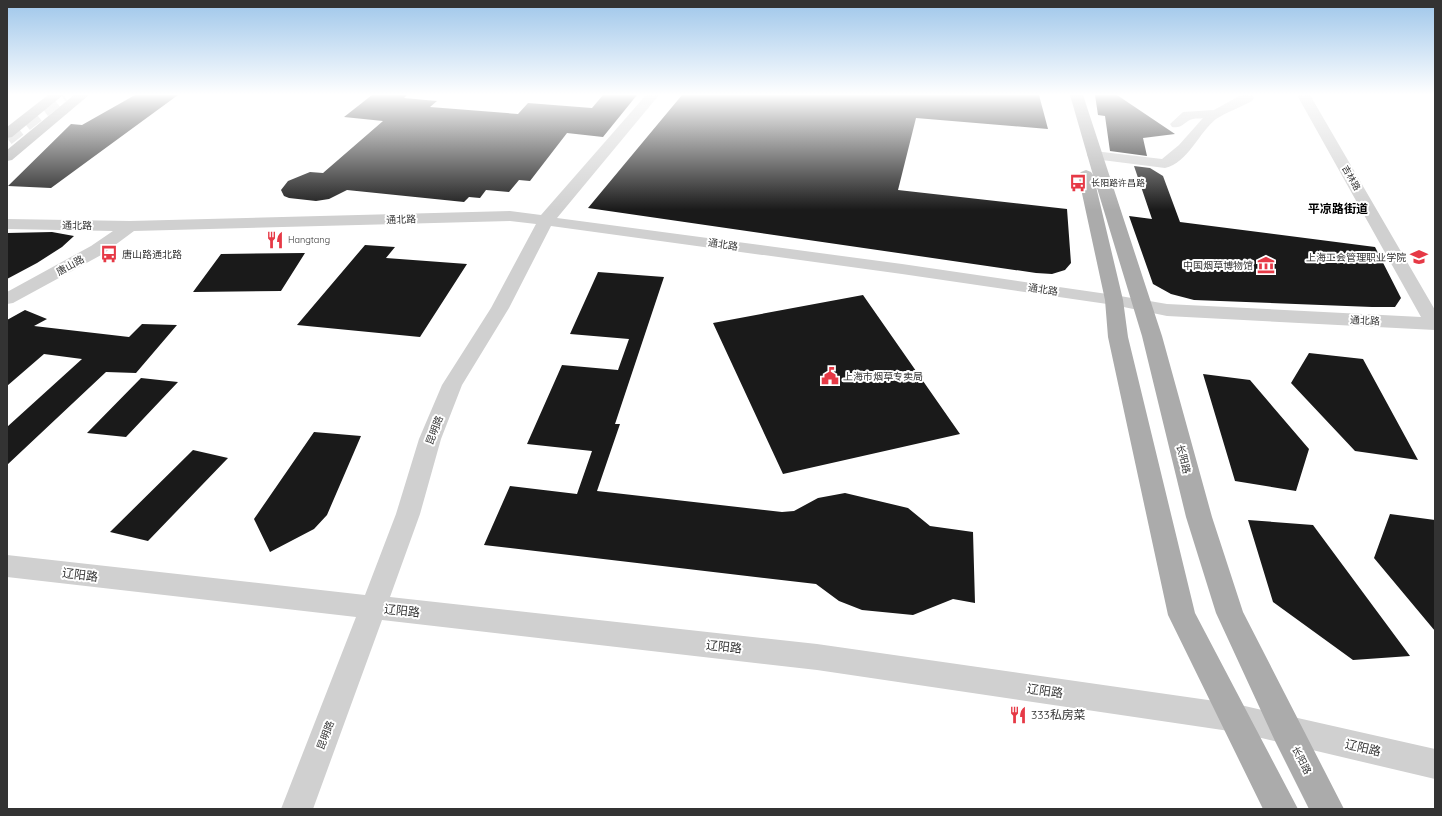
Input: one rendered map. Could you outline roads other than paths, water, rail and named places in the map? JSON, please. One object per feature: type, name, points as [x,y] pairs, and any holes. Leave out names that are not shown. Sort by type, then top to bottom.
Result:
[{"type":"main road","points":[[7,157],[36,133]]},
{"type":"main road","points":[[1074,133],[1092,197],[1114,300],[1118,337],[1182,615],[1236,718],[1281,809]]},
{"type":"main road","name":"长阳路","points":[[1087,133],[1142,305],[1169,396],[1199,517],[1230,612],[1286,730],[1328,809]]},
{"type":"street","name":"昆明路","points":[[297,809],[408,514],[430,439],[452,385],[500,308],[546,220],[621,133]]},
{"type":"street","points":[[1094,155],[1165,164],[1184,148],[1197,133]]},
{"type":"street","name":"吉林路","points":[[1324,133],[1434,324]]},
{"type":"street","name":"通北路","points":[[7,224],[130,226],[510,216],[1114,300],[1167,310],[1434,324]]},
{"type":"street","name":"唐山路","points":[[7,299],[98,250],[130,226]]},
{"type":"street","name":"辽阳路","points":[[7,566],[816,657],[1236,718],[1435,764]]},
{"type":"tunnel","points":[[7,138],[13,133]]},
{"type":"place","name":"长阳路许昌路","points":[[1078,183]]},
{"type":"place","name":"Hangtang","points":[[275,240]]},
{"type":"place","name":"唐山路通北路","points":[[109,254]]},
{"type":"place","name":"上海工会管理职业学院","points":[[1419,257]]},
{"type":"place","name":"中国烟草博物馆","points":[[1266,265]]},
{"type":"place","name":"上海市烟草专卖局","points":[[830,376]]},
{"type":"place","name":"333私房菜","points":[[1018,715]]},
{"type":"district","name":"平凉路街道","points":[[1338,209]]}]
